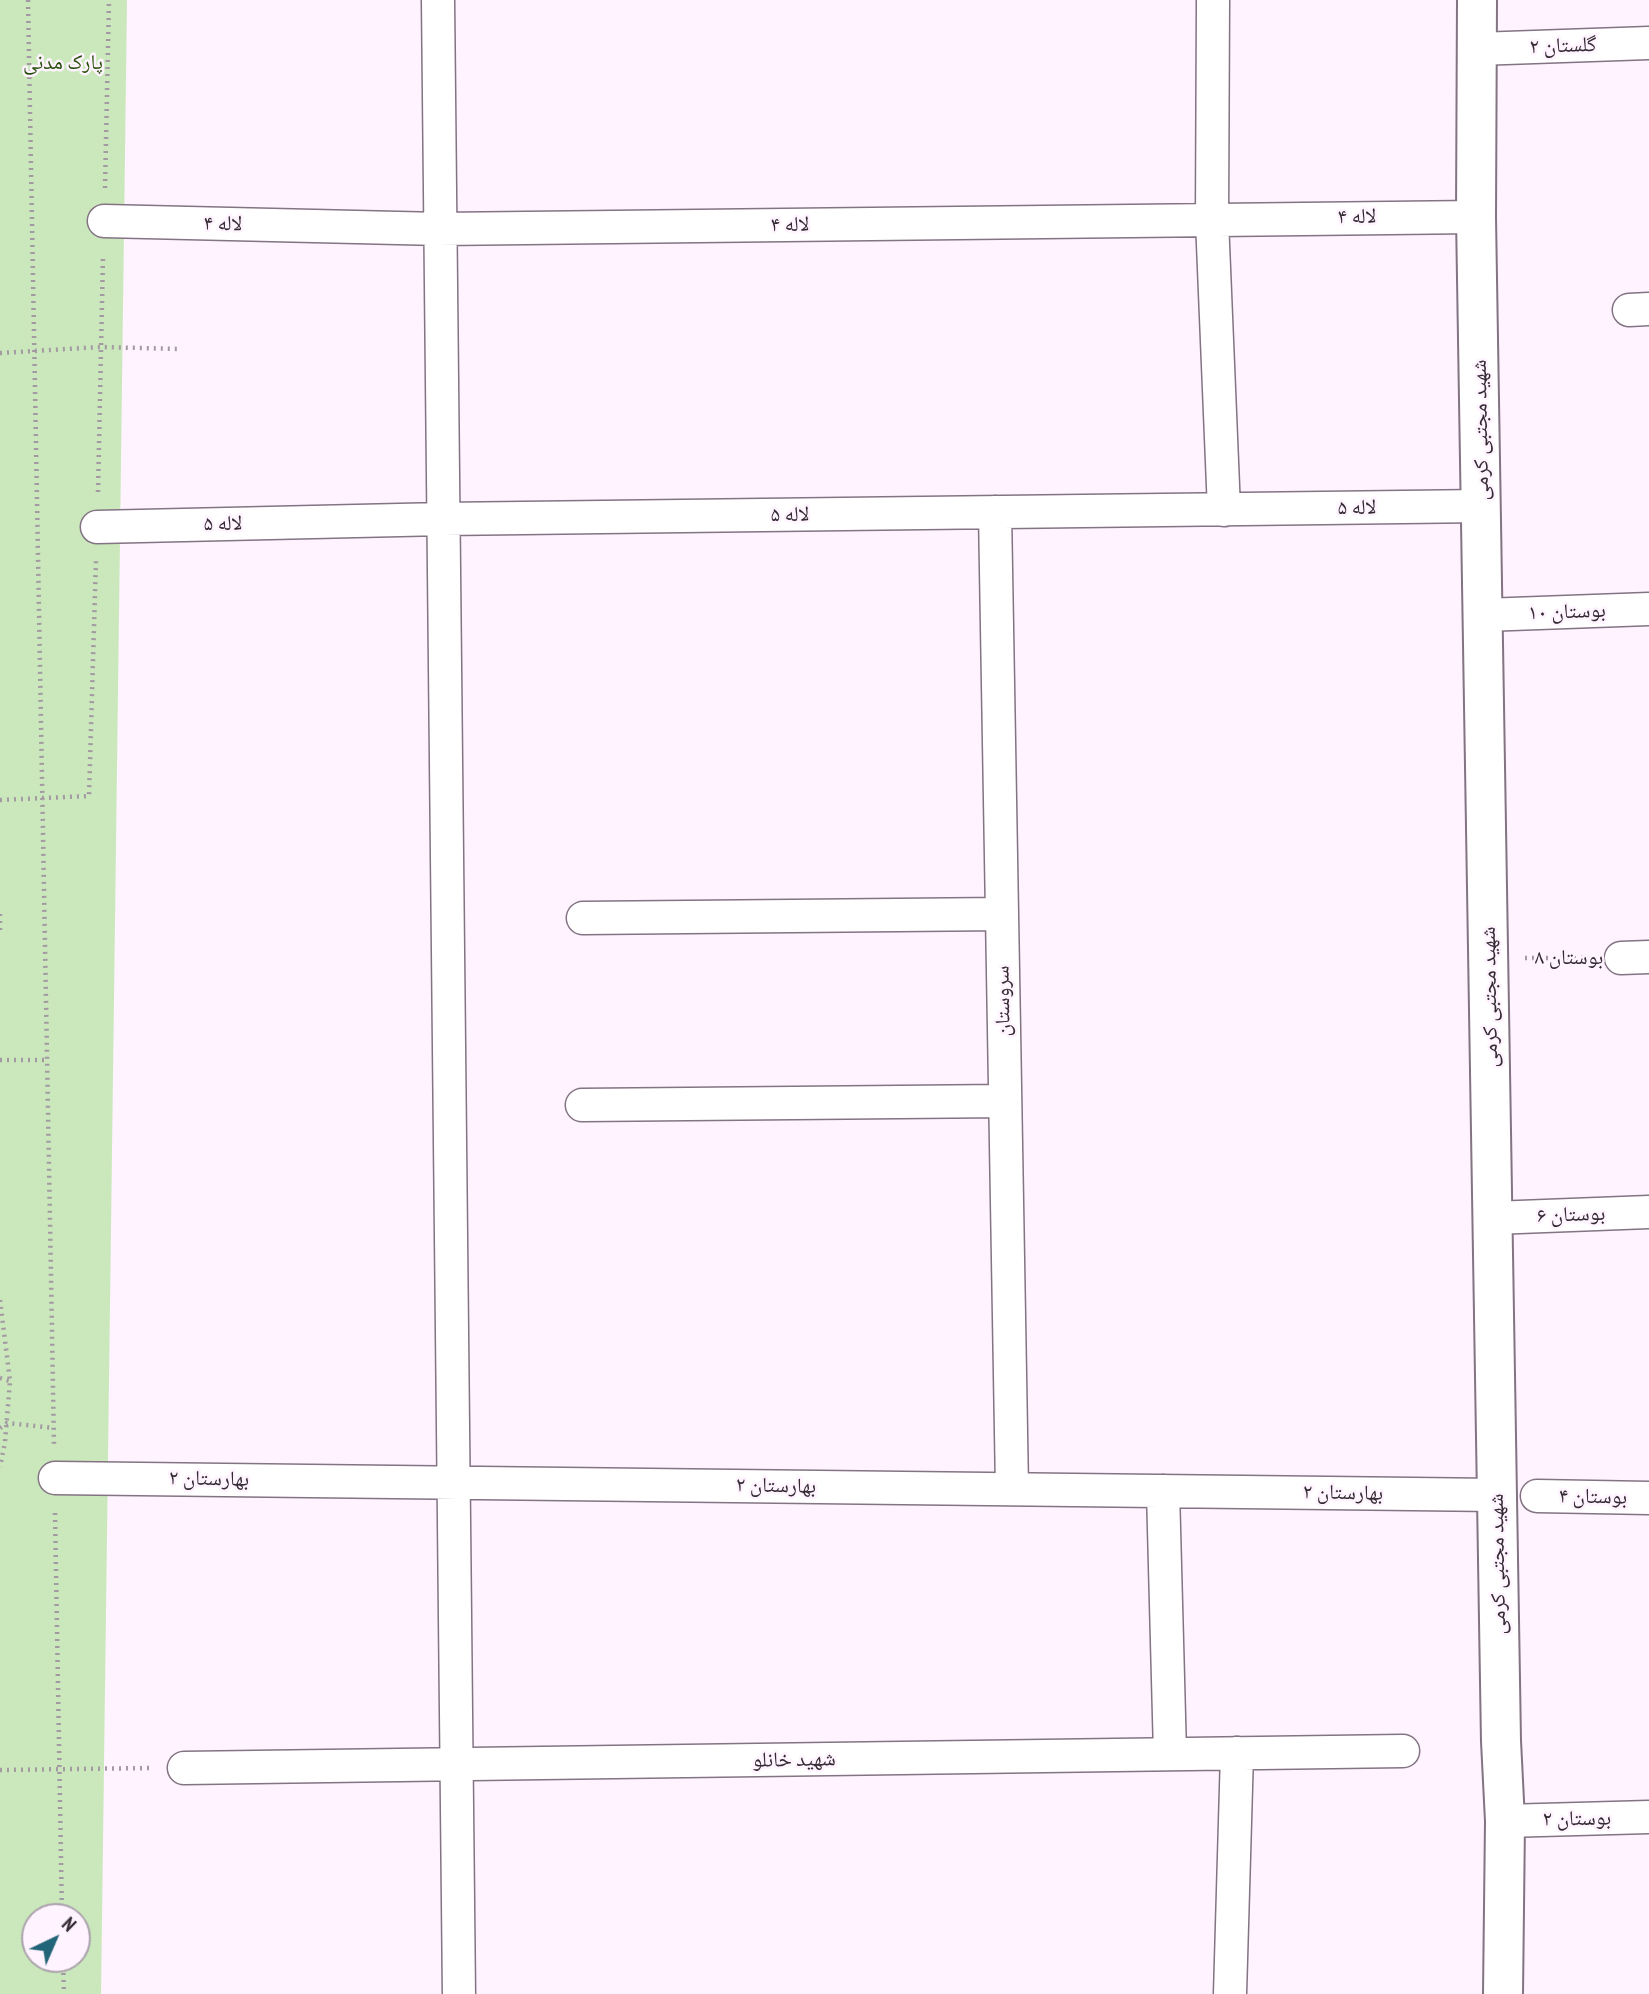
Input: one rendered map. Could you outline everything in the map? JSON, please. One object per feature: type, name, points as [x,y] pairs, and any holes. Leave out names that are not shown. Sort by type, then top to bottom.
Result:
[{"type":"street","points":[[438,0],[459,1994]]},
{"type":"street","points":[[1213,0],[1212,220],[1224,510]]},
{"type":"street","name":"شهید مجتبی کرمی","points":[[1477,0],[1476,217],[1483,506],[1497,1495],[1505,1821],[1503,1994]]},
{"type":"street","name":"گلستان ۲","points":[[1477,49],[1649,43]]},
{"type":"street","name":"لاله ۴","points":[[104,221],[440,229],[1476,217]]},
{"type":"street","name":"لاله ۵","points":[[97,527],[443,519],[1483,506]]},
{"type":"street","name":"سروستان","points":[[995,512],[1012,1489]]},
{"type":"street","name":"بوستان ۱۰","points":[[1484,615],[1649,609]]},
{"type":"street","points":[[583,918],[1002,914]]},
{"type":"street","points":[[582,1105],[1005,1101]]},
{"type":"street","name":"بوستان ۶","points":[[1493,1218],[1649,1212]]},
{"type":"street","name":"بهارستان ۲","points":[[55,1478],[1497,1495]]},
{"type":"street","points":[[1163,1491],[1170,1754]]},
{"type":"street","name":"بوستان ۴","points":[[1537,1496],[1649,1498]]},
{"type":"street","name":"شهید خانلو","points":[[184,1768],[1403,1751]]},
{"type":"street","points":[[1230,1994],[1237,1753]]},
{"type":"street","name":"بوستان ۲","points":[[1505,1821],[1649,1817]]},
{"type":"path","points":[[28,0],[62,1903]]},
{"type":"path","points":[[0,800],[89,796],[109,0]]},
{"type":"path","points":[[0,353],[100,347],[181,349]]},
{"type":"path","points":[[0,914],[0,932]]},
{"type":"path","name":"بوستان ۸","points":[[1489,958],[1635,958]]},
{"type":"path","points":[[0,1060],[47,1060]]},
{"type":"path","points":[[0,1300],[10,1381],[0,1466]]},
{"type":"path","points":[[0,1378],[10,1381]]},
{"type":"path","points":[[0,1428],[7,1423],[54,1429]]},
{"type":"path","points":[[0,1770],[184,1768]]},
{"type":"path","points":[[63,1973],[64,1994]]},
{"type":"green space","name":"پارک مدنی","points":[[0,0],[127,0],[101,1994],[0,1994]]}]
